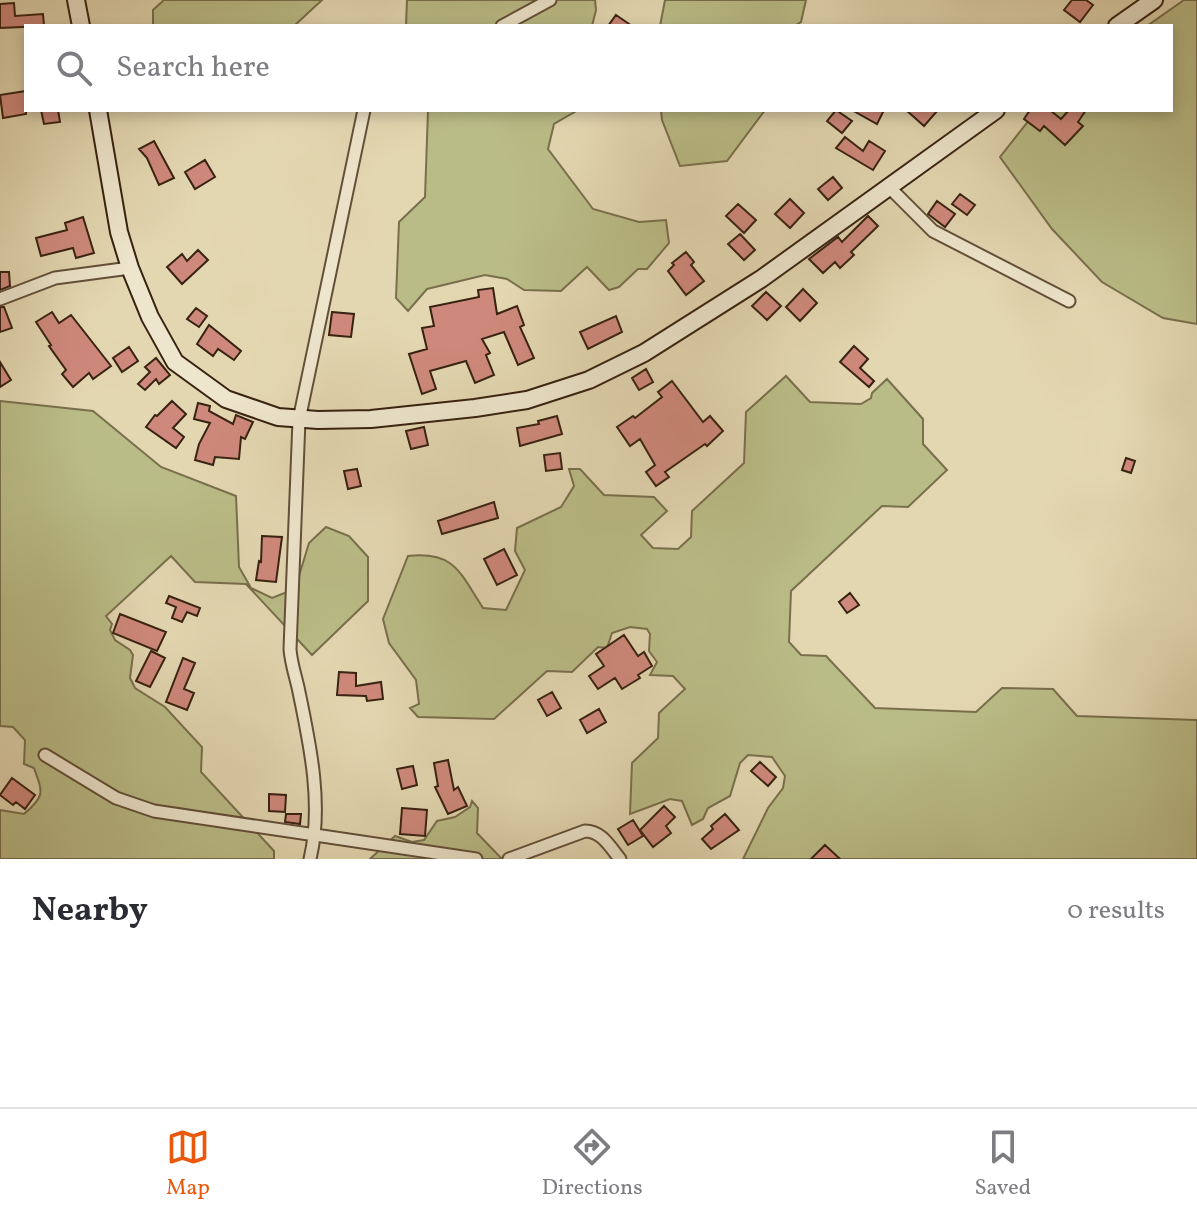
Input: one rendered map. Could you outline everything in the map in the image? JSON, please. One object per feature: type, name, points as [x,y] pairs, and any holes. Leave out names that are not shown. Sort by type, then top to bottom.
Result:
[{"type":"main road","points":[[76,0],[81,24]]},
{"type":"main road","points":[[1120,24],[1154,0]]},
{"type":"main road","points":[[98,112],[119,232],[130,268],[138,293],[175,362],[226,399],[278,417],[299,420],[371,419],[475,408],[527,400],[589,380],[644,353],[720,305],[993,112]]},
{"type":"street","points":[[506,24],[550,0]]},
{"type":"street","points":[[310,859],[316,837],[313,783],[290,649],[299,420],[364,112]]},
{"type":"street","points":[[889,187],[933,231],[1069,301]]},
{"type":"street","points":[[0,299],[55,278],[130,268]]},
{"type":"street","points":[[45,755],[116,798],[154,811],[476,859]]},
{"type":"street","points":[[509,859],[585,831],[593,831],[620,859]]},
{"type":"green space","points":[[164,0],[322,0],[296,24],[153,24],[153,10]]},
{"type":"green space","points":[[407,0],[595,0],[592,24],[406,24]]},
{"type":"green space","points":[[665,0],[806,0],[801,22],[798,24],[660,24]]},
{"type":"green space","points":[[1184,0],[1197,0],[1197,324],[1163,318],[1102,282],[1052,229],[1000,157],[1035,112],[1173,112],[1173,24],[1150,24]]},
{"type":"green space","points":[[428,112],[575,112],[554,124],[548,149],[593,209],[639,222],[666,220],[669,243],[647,269],[638,269],[619,287],[609,290],[587,267],[561,291],[524,290],[507,279],[485,275],[427,289],[408,311],[396,298],[399,222],[425,197]]},
{"type":"green space","points":[[661,112],[764,112],[727,161],[680,166]]},
{"type":"green space","points":[[786,376],[810,402],[861,404],[871,398],[872,393],[887,379],[923,419],[923,444],[947,470],[908,507],[882,506],[791,591],[789,642],[801,655],[826,656],[875,708],[976,712],[1002,688],[1053,689],[1077,716],[1197,720],[1197,859],[743,859],[768,808],[783,788],[785,776],[772,757],[748,755],[740,763],[730,796],[708,808],[703,819],[692,825],[682,801],[670,799],[630,814],[632,763],[658,738],[659,713],[685,689],[673,676],[650,675],[657,662],[649,651],[650,634],[647,629],[630,627],[612,633],[607,648],[598,647],[572,672],[547,671],[494,719],[418,717],[410,708],[419,704],[416,680],[389,643],[383,619],[408,556],[424,555],[446,561],[462,575],[483,608],[506,610],[525,570],[515,551],[517,528],[561,507],[574,486],[569,469],[580,469],[604,495],[654,497],[667,511],[641,535],[653,548],[678,549],[691,537],[692,511],[744,463],[746,412]]},
{"type":"green space","points":[[0,401],[93,411],[161,467],[236,496],[239,567],[251,588],[272,598],[295,589],[309,543],[326,527],[349,536],[368,557],[368,601],[312,655],[246,584],[195,582],[171,556],[106,616],[112,624],[110,630],[115,640],[133,655],[130,678],[135,688],[165,707],[202,747],[201,772],[274,851],[274,859],[0,859],[0,810],[24,814],[36,803],[40,789],[34,768],[24,764],[25,740],[13,727],[0,726]]},
{"type":"green space","points":[[472,801],[478,808],[477,833],[502,859],[370,859],[395,836],[412,842],[424,840],[437,821],[455,817],[470,807]]},
{"type":"building","points":[[1072,0],[1086,0],[1093,5],[1080,22],[1064,10]]},
{"type":"building","points":[[14,3],[15,16],[43,14],[44,24],[0,28],[0,4]]},
{"type":"building","points":[[616,15],[629,24],[609,24]]},
{"type":"building","points":[[24,91],[26,114],[3,118],[0,95]]},
{"type":"building","points":[[41,112],[58,112],[60,122],[44,124]]},
{"type":"building","points":[[834,112],[839,112],[852,121],[842,133],[827,121]]},
{"type":"building","points":[[856,112],[883,112],[877,124]]},
{"type":"building","points":[[908,112],[936,112],[924,126]]},
{"type":"building","points":[[1029,112],[1052,112],[1061,119],[1067,112],[1085,112],[1078,122],[1083,126],[1065,145],[1044,126],[1040,131],[1024,119]]},
{"type":"building","points":[[845,137],[863,151],[869,141],[885,151],[873,170],[836,148]]},
{"type":"building","points":[[154,141],[174,178],[159,185],[147,158],[139,149]]},
{"type":"building","points":[[205,160],[215,177],[195,189],[185,172]]},
{"type":"building","points":[[833,177],[842,188],[828,200],[818,189]]},
{"type":"building","points":[[960,194],[975,205],[967,215],[952,204]]},
{"type":"building","points":[[790,199],[804,213],[790,228],[775,214]]},
{"type":"building","points":[[937,201],[955,214],[945,227],[928,214]]},
{"type":"building","points":[[738,204],[756,220],[744,233],[726,216]]},
{"type":"building","points":[[868,216],[878,226],[851,252],[854,255],[840,268],[835,262],[823,273],[809,259],[838,237],[842,242]]},
{"type":"building","points":[[83,217],[94,253],[76,258],[73,248],[41,256],[36,238],[67,230],[65,223]]},
{"type":"building","points":[[740,234],[755,250],[744,260],[728,244]]},
{"type":"building","points":[[198,250],[208,260],[182,284],[167,267],[182,254],[187,261]]},
{"type":"building","points":[[686,252],[694,262],[691,265],[704,281],[686,295],[668,271],[674,265],[672,263]]},
{"type":"building","points":[[0,272],[9,272],[10,286],[0,290]]},
{"type":"building","points":[[493,288],[497,314],[517,306],[524,325],[520,327],[534,358],[518,365],[504,332],[482,339],[490,353],[486,355],[494,375],[475,383],[466,361],[430,371],[436,389],[422,394],[409,354],[427,349],[422,328],[434,326],[430,307],[479,297],[478,290]]},
{"type":"building","points":[[803,289],[817,303],[800,321],[786,307]]},
{"type":"building","points":[[766,292],[781,306],[767,320],[752,306]]},
{"type":"building","points":[[0,307],[4,307],[12,328],[0,332]]},
{"type":"building","points":[[196,308],[207,316],[199,327],[187,319]]},
{"type":"building","points":[[52,312],[59,323],[71,315],[111,366],[93,379],[89,373],[73,387],[62,374],[66,370],[36,322]]},
{"type":"building","points":[[332,312],[354,314],[351,337],[329,335]]},
{"type":"building","points":[[616,316],[622,332],[588,349],[580,332]]},
{"type":"building","points":[[209,325],[241,351],[234,360],[218,349],[213,356],[197,344]]},
{"type":"building","points":[[854,346],[868,359],[860,368],[874,381],[869,387],[840,362]]},
{"type":"building","points":[[129,347],[138,361],[122,372],[113,358]]},
{"type":"building","points":[[156,358],[170,375],[159,384],[156,379],[145,390],[138,384],[150,372],[145,367]]},
{"type":"building","points":[[0,362],[11,380],[0,387]]},
{"type":"building","points":[[646,369],[653,382],[639,390],[632,378]]},
{"type":"building","points":[[672,381],[703,422],[710,416],[723,431],[707,446],[705,444],[665,472],[669,477],[656,486],[646,472],[655,465],[640,439],[630,446],[617,427],[633,416],[635,418],[662,397],[658,392]]},
{"type":"building","points":[[172,401],[186,414],[173,428],[184,437],[176,448],[146,427]]},
{"type":"building","points":[[198,403],[210,406],[209,411],[233,424],[236,415],[253,422],[245,439],[241,437],[239,459],[215,457],[213,465],[195,460],[210,423],[194,419]]},
{"type":"building","points":[[557,416],[562,434],[520,446],[517,428],[539,424],[538,421]]},
{"type":"building","points":[[424,427],[428,445],[411,449],[406,431]]},
{"type":"building","points":[[560,453],[562,469],[546,471],[544,455]]},
{"type":"building","points":[[1126,458],[1135,461],[1131,473],[1122,470]]},
{"type":"building","points":[[357,469],[361,486],[348,489],[344,471]]},
{"type":"building","points":[[494,502],[498,518],[442,534],[438,521]]},
{"type":"building","points":[[262,536],[282,537],[276,582],[256,580],[261,562]]},
{"type":"building","points":[[504,549],[517,575],[497,585],[484,559]]},
{"type":"building","points":[[850,593],[859,605],[847,613],[839,602]]},
{"type":"building","points":[[169,596],[200,608],[197,616],[187,612],[182,622],[172,618],[176,607],[166,603]]},
{"type":"building","points":[[120,614],[166,632],[157,651],[113,633]]},
{"type":"building","points":[[624,635],[638,656],[644,652],[652,666],[622,689],[615,678],[598,689],[589,676],[604,666],[596,654]]},
{"type":"building","points":[[151,651],[165,658],[150,687],[136,681]]},
{"type":"building","points":[[183,658],[195,663],[184,689],[194,693],[187,710],[166,702]]},
{"type":"building","points":[[339,672],[356,673],[356,686],[381,682],[383,699],[367,701],[366,696],[337,695]]},
{"type":"building","points":[[552,692],[561,708],[547,716],[538,700]]},
{"type":"building","points":[[599,709],[606,722],[587,733],[580,720]]},
{"type":"building","points":[[448,760],[454,790],[458,787],[467,806],[448,814],[435,787],[438,786],[434,763]]},
{"type":"building","points":[[760,762],[776,777],[768,786],[751,771]]},
{"type":"building","points":[[413,766],[417,785],[402,789],[397,769]]},
{"type":"building","points":[[12,778],[35,795],[25,809],[0,795]]},
{"type":"building","points":[[269,794],[286,795],[285,812],[269,811]]},
{"type":"building","points":[[664,806],[675,817],[666,826],[671,833],[653,847],[640,830]]},
{"type":"building","points":[[402,808],[427,810],[425,836],[400,834]]},
{"type":"building","points":[[286,814],[301,814],[300,824],[285,822]]},
{"type":"building","points":[[725,814],[739,830],[711,849],[702,839]]},
{"type":"building","points":[[633,820],[643,836],[628,845],[618,829]]},
{"type":"building","points":[[825,845],[840,859],[811,859]]}]
